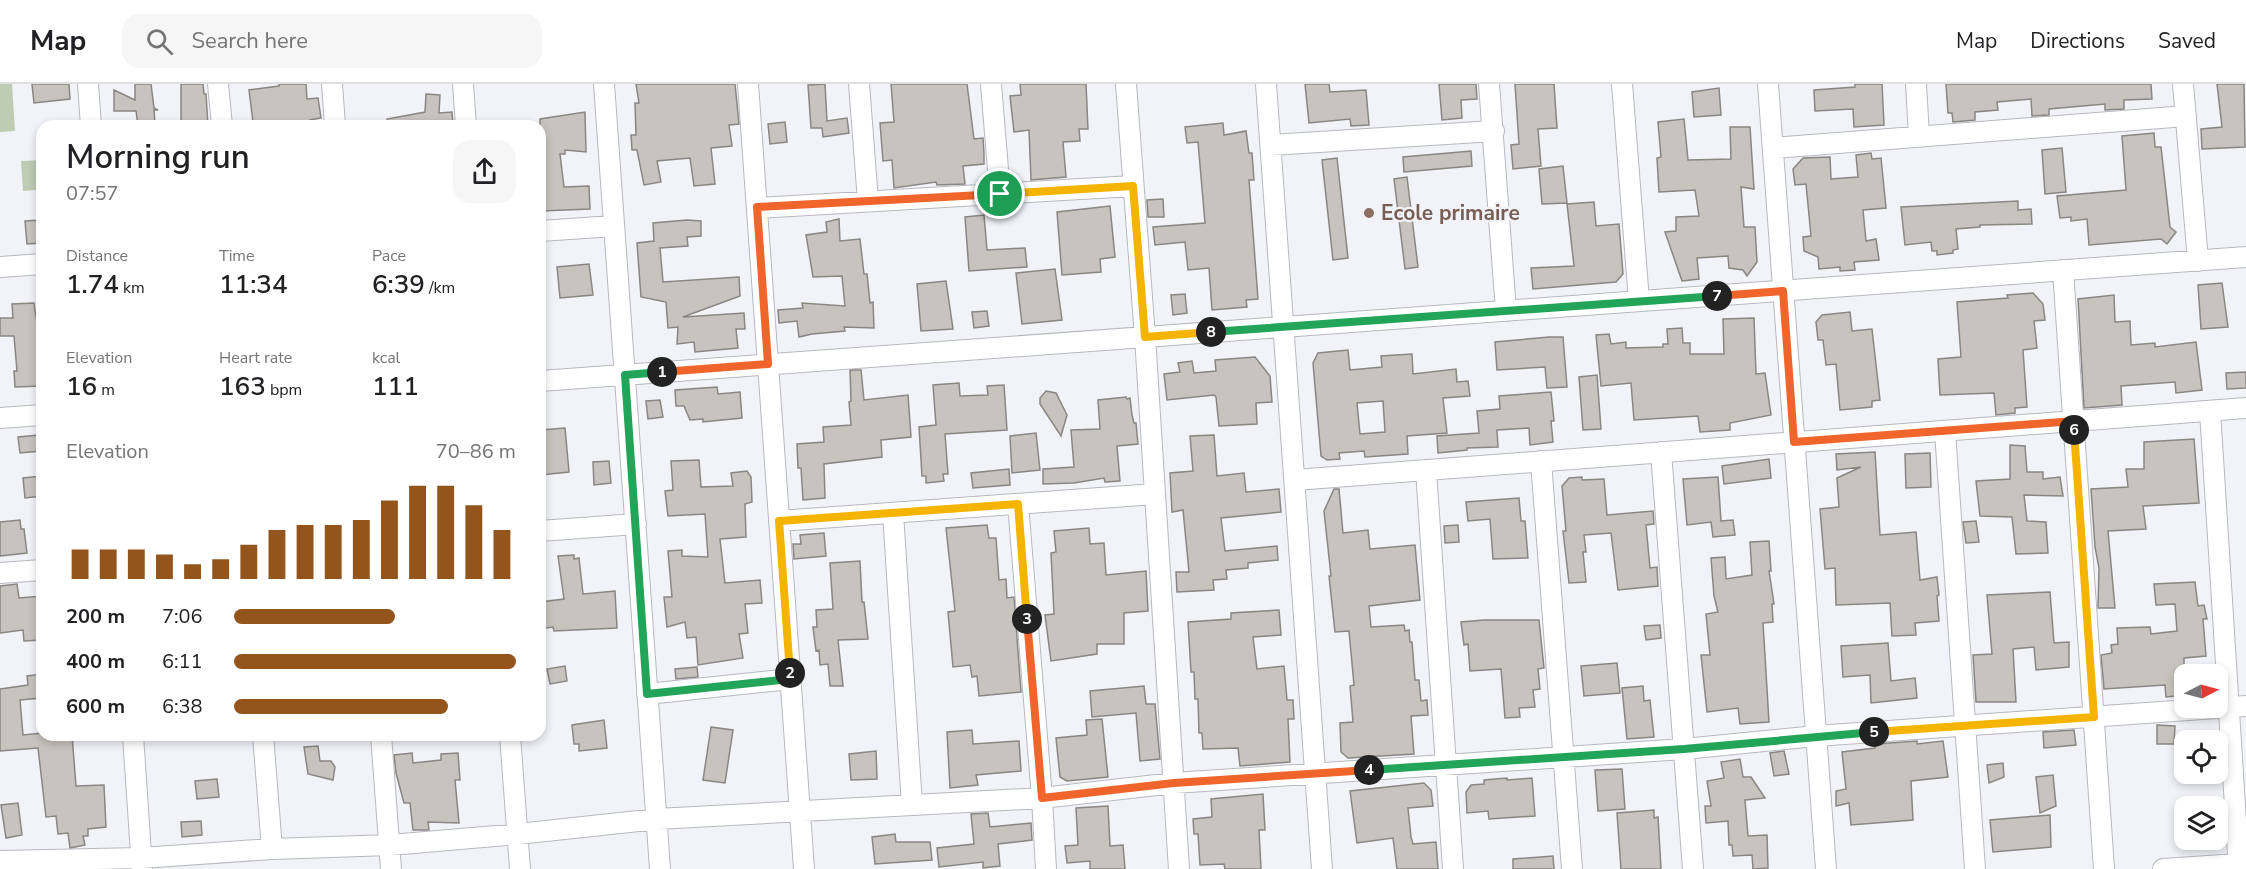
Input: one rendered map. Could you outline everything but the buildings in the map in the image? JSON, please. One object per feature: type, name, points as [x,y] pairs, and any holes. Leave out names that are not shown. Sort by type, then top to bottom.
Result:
[{"type":"street","points":[[88,84],[91,120]]},
{"type":"street","points":[[218,84],[221,120]]},
{"type":"street","points":[[332,84],[335,120]]},
{"type":"street","points":[[463,84],[466,120]]},
{"type":"street","points":[[604,84],[660,869]]},
{"type":"street","points":[[748,84],[804,869]]},
{"type":"street","points":[[859,84],[868,201]]},
{"type":"street","points":[[992,84],[1000,194]]},
{"type":"street","points":[[1126,84],[1145,337],[1179,869]]},
{"type":"street","points":[[1266,84],[1322,869]]},
{"type":"street","points":[[1489,84],[1506,311]]},
{"type":"street","points":[[1622,84],[1639,301]]},
{"type":"street","points":[[1768,84],[1826,869]]},
{"type":"street","points":[[1916,84],[1919,136]]},
{"type":"street","points":[[2183,84],[2198,261]]},
{"type":"street","points":[[1773,148],[2186,116]]},
{"type":"street","points":[[1271,145],[1494,131]]},
{"type":"street","points":[[757,207],[1133,186]]},
{"type":"street","points":[[546,231],[614,225]]},
{"type":"street","points":[[546,381],[2246,256]]},
{"type":"street","points":[[0,267],[36,264]]},
{"type":"street","points":[[2063,270],[2104,869]]},
{"type":"street","points":[[1295,480],[2246,408]]},
{"type":"street","points":[[2163,869],[2238,866],[2237,707],[2210,411]]},
{"type":"street","points":[[0,418],[36,416]]},
{"type":"street","points":[[1945,431],[1975,869]]},
{"type":"street","points":[[1661,452],[1693,869]]},
{"type":"street","points":[[1541,461],[1572,869]]},
{"type":"street","points":[[1426,470],[1453,869]]},
{"type":"street","points":[[779,521],[1155,494]]},
{"type":"street","points":[[1018,504],[1046,869]]},
{"type":"street","points":[[892,513],[912,805]]},
{"type":"street","points":[[546,531],[636,524]]},
{"type":"street","points":[[0,573],[36,570]]},
{"type":"street","points":[[647,694],[790,679]]},
{"type":"street","points":[[0,861],[142,864],[272,849],[390,845],[657,819],[1042,798],[1174,783],[1684,749],[1816,736],[2237,707]]},
{"type":"street","points":[[133,741],[142,864]]},
{"type":"street","points":[[263,741],[272,849]]},
{"type":"street","points":[[381,741],[391,869]]},
{"type":"street","points":[[510,741],[520,869]]},
{"type":"green space","points":[[0,84],[12,84],[15,131],[0,132]]},
{"type":"green space","points":[[36,160],[36,190],[23,191],[21,161]]},
{"type":"place","name":"Ecole primaire","points":[[1369,213]]},
{"type":"route","points":[[1133,186],[1145,337],[1783,291],[1794,442],[2074,421],[2094,717],[1816,736],[1684,749],[1174,783],[1042,798],[1018,504],[779,521],[790,679],[647,694],[625,375],[768,364],[757,207],[1000,194],[1133,186]]}]
